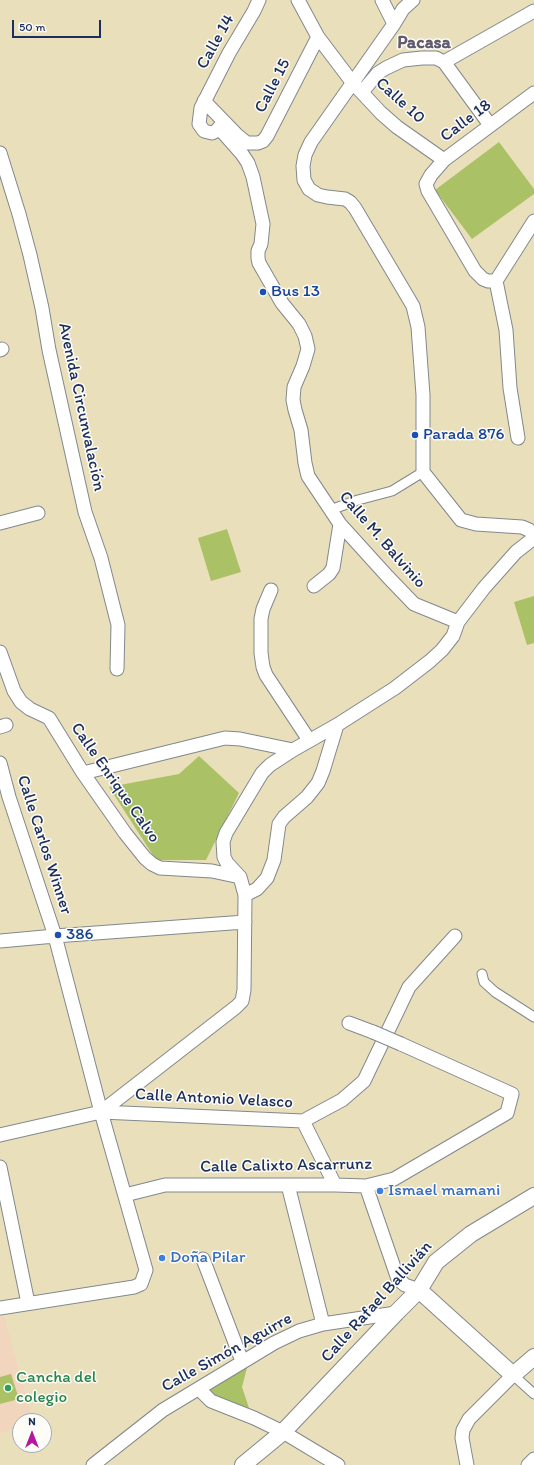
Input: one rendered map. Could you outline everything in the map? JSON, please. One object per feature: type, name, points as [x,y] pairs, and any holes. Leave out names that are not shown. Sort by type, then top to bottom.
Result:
[{"type":"street","name":"Calle 14","points":[[222,125],[212,133],[208,133],[201,128],[199,124],[201,108],[229,53],[259,0]]},
{"type":"street","name":"Calle 10","points":[[298,0],[318,37],[352,82],[381,113],[397,127],[444,160]]},
{"type":"street","points":[[382,0],[394,24]]},
{"type":"street","points":[[413,0],[403,8],[394,24],[311,142],[305,155],[303,173],[304,180],[309,189],[318,195],[345,198],[355,208],[413,306],[418,327],[423,395],[423,472],[461,520],[476,524],[522,527],[530,530],[534,535]]},
{"type":"street","points":[[444,62],[534,11]]},
{"type":"street","name":"Calle 15","points":[[222,125],[247,143],[252,144],[262,141],[267,136],[318,37]]},
{"type":"street","points":[[362,92],[378,73],[403,60],[436,58],[444,62],[490,125]]},
{"type":"street","name":"Calle 18","points":[[496,281],[488,282],[475,271],[428,191],[426,184],[431,175],[444,160],[534,94]]},
{"type":"street","points":[[204,101],[222,125]]},
{"type":"street","name":"Calle M. Balvinio","points":[[222,125],[248,163],[253,177],[263,224],[258,258],[282,303],[300,324],[305,336],[308,349],[294,387],[294,410],[301,430],[308,476],[340,524],[414,604],[458,622]]},
{"type":"street","name":"Avenida Circunvalación","points":[[0,153],[30,255],[84,512],[101,558],[118,624],[117,669]]},
{"type":"street","points":[[518,438],[510,388],[506,330],[496,281],[534,221]]},
{"type":"street","points":[[330,510],[358,500],[392,491],[423,472]]},
{"type":"street","points":[[0,523],[38,513]]},
{"type":"street","points":[[314,586],[329,574],[333,568],[340,524]]},
{"type":"street","points":[[101,1112],[242,1001],[244,990],[245,895],[240,877],[227,863],[224,857],[223,842],[226,833],[262,773],[270,765],[293,750],[337,725],[395,688],[430,662],[453,636],[458,622],[484,588],[516,552],[534,538]]},
{"type":"street","points":[[271,590],[263,609],[261,619],[262,667],[266,676],[309,740]]},
{"type":"street","name":"Calle Enrique Calvo","points":[[0,652],[14,692],[30,709],[50,718],[83,773],[125,833],[145,858],[160,868],[212,871],[240,877]]},
{"type":"street","points":[[245,895],[257,889],[268,878],[274,860],[280,824],[288,814],[307,797],[318,783],[323,772],[337,725]]},
{"type":"street","points":[[83,773],[225,738],[240,739],[293,750]]},
{"type":"street","name":"Calle Carlos Winner","points":[[0,763],[5,799],[55,936],[101,1112],[146,1270],[141,1284],[134,1287],[28,1303]]},
{"type":"street","points":[[0,941],[245,922]]},
{"type":"street","name":"Calle Antonio Velasco","points":[[0,1135],[101,1112],[302,1121],[342,1100],[364,1081],[409,987],[455,936]]},
{"type":"street","points":[[482,974],[484,982],[488,987],[534,1017]]},
{"type":"street","name":"Calle Calixto Ascarrunz","points":[[125,1195],[165,1185],[366,1186],[394,1179],[507,1113],[512,1094],[349,1022]]},
{"type":"street","points":[[302,1121],[335,1185]]},
{"type":"street","points":[[0,1167],[6,1222],[28,1303],[0,1308]]},
{"type":"street","points":[[288,1185],[323,1324]]},
{"type":"street","points":[[366,1186],[398,1279],[405,1285],[419,1290],[534,1394]]},
{"type":"street","name":"Calle Rafael Ballivián","points":[[243,1465],[283,1432],[419,1290],[436,1262],[471,1234],[534,1196]]},
{"type":"street","points":[[203,1259],[242,1361]]},
{"type":"street","name":"Calle Simón Aguirre","points":[[93,1465],[163,1410],[274,1343],[299,1331],[323,1324],[396,1313]]},
{"type":"street","points":[[467,1465],[462,1438],[463,1430],[469,1419],[512,1375],[534,1357]]},
{"type":"street","points":[[199,1389],[211,1401],[254,1418],[283,1432],[338,1465]]},
{"type":"street","points":[[528,1465],[534,1459]]},
{"type":"shaded area","points":[[4,1316],[31,1413],[12,1413],[12,1429],[0,1433],[0,1317]]},
{"type":"green space","points":[[499,142],[534,189],[534,194],[472,239],[435,190]]},
{"type":"green space","points":[[227,529],[241,572],[211,581],[198,538]]},
{"type":"green space","points":[[534,596],[534,643],[527,645],[514,602]]},
{"type":"green space","points":[[199,756],[239,793],[206,860],[156,860],[109,787],[179,774]]},
{"type":"green space","points":[[248,1364],[242,1387],[250,1411],[214,1398],[210,1391],[215,1384]]},
{"type":"green space","name":"Cancha del colegio","points":[[11,1374],[19,1399],[0,1404],[0,1377]]},
{"type":"place","name":"Bus 13","points":[[263,292]]},
{"type":"place","name":"Parada 876","points":[[415,435]]},
{"type":"place","name":"386","points":[[58,935]]},
{"type":"place","name":"Ismael mamani","points":[[380,1191]]},
{"type":"place","name":"Doña Pilar","points":[[162,1258]]},
{"type":"place","name":"Cancha del colegio","points":[[8,1388]]},
{"type":"district","name":"Pacasa","points":[[424,43]]}]
